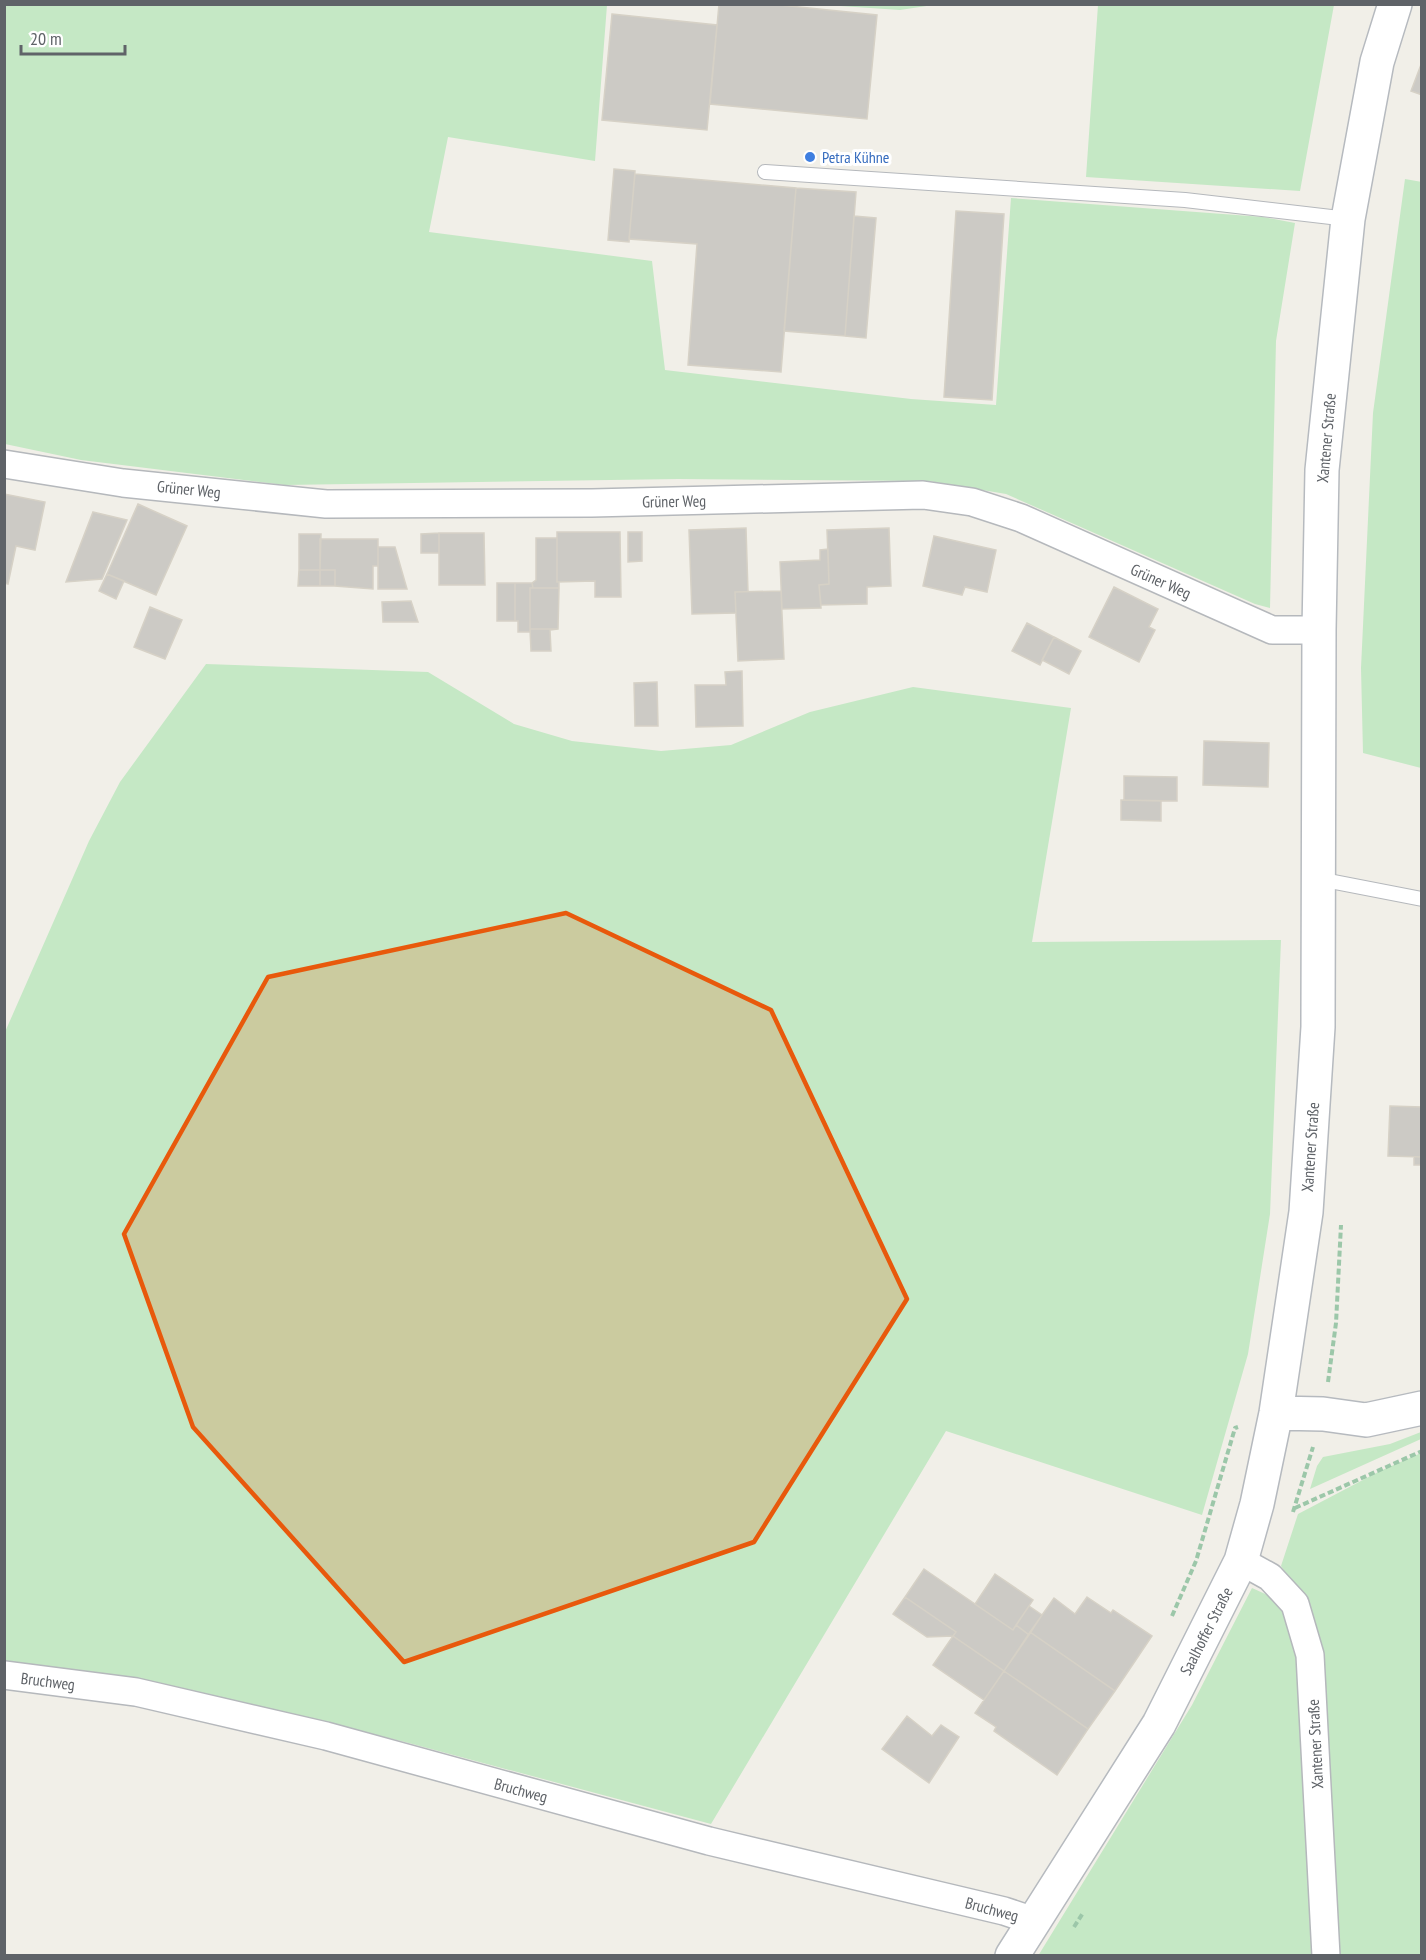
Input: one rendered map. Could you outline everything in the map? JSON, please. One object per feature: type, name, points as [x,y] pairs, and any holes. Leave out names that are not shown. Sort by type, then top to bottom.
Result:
[{"type":"main road","name":"Xantener Straße","points":[[1276,1413],[1306,1212],[1318,1027],[1319,630],[1322,470],[1348,219],[1377,62],[1395,4]]},
{"type":"main road","points":[[1276,1413],[1323,1414],[1366,1420],[1422,1408]]},
{"type":"main road","name":"Saalhoffer Straße","points":[[1012,1956],[1159,1724],[1241,1561],[1257,1504],[1276,1413]]},
{"type":"street","name":"Grüner Weg","points":[[4,464],[123,483],[326,504],[603,502],[923,495],[972,502],[1021,518],[1272,630],[1319,630]]},
{"type":"street","name":"Xantener Straße","points":[[1241,1561],[1270,1577],[1295,1604],[1310,1655],[1326,1956]]},
{"type":"street","name":"Bruchweg","points":[[4,1675],[136,1692],[315,1734],[709,1841],[1004,1911],[1035,1922]]},
{"type":"lane","points":[[765,172],[1185,200],[1348,219]]},
{"type":"lane","points":[[1319,879],[1422,899]]},
{"type":"path","points":[[1167,1627],[1196,1561],[1235,1428],[1276,1413]]},
{"type":"path","points":[[1294,1509],[1422,1451]]},
{"type":"highlighted area","points":[[566,913],[771,1010],[907,1299],[754,1542],[404,1662],[193,1427],[124,1234],[268,977]]},
{"type":"green space","points":[[933,4],[900,10],[825,5]]},
{"type":"green space","points":[[5,5],[607,5],[595,161],[448,137],[429,232],[652,261],[665,370],[911,399],[996,405],[1011,198],[1263,217],[1295,223],[1276,341],[1270,608],[1255,604],[1006,494],[929,481],[678,479],[285,485],[81,460],[5,444]]},
{"type":"green space","points":[[1098,5],[1334,5],[1300,191],[1086,177]]},
{"type":"green space","points":[[1405,179],[1422,182],[1421,768],[1363,753],[1361,668],[1373,413]]},
{"type":"green space","points":[[206,664],[428,672],[514,724],[572,741],[661,751],[731,745],[810,712],[913,687],[1071,708],[1032,942],[1281,940],[1270,1214],[1248,1354],[1202,1515],[946,1431],[711,1824],[405,1742],[185,1689],[70,1669],[5,1665],[5,1032],[89,841],[120,782]]},
{"type":"green space","points":[[1421,1432],[1421,1439],[1310,1489],[1317,1466],[1323,1457],[1390,1444]]},
{"type":"green space","points":[[1421,1453],[1421,1955],[1339,1955],[1306,1603],[1281,1566],[1298,1514],[1380,1471]]},
{"type":"green space","points":[[1252,1588],[1279,1600],[1299,1644],[1305,1740],[1312,1955],[1038,1956],[1192,1705]]},
{"type":"building","points":[[719,4],[770,4],[877,15],[867,119],[710,104]]},
{"type":"building","points":[[612,14],[717,25],[707,130],[602,120]]},
{"type":"building","points":[[1422,62],[1422,95],[1411,91]]},
{"type":"building","points":[[614,169],[635,171],[629,242],[608,240]]},
{"type":"building","points":[[635,174],[796,188],[781,372],[688,365],[697,244],[629,239]]},
{"type":"building","points":[[796,188],[856,192],[845,336],[784,331]]},
{"type":"building","points":[[956,211],[1004,214],[992,400],[944,397]]},
{"type":"building","points":[[854,216],[876,218],[866,338],[845,336]]},
{"type":"building","points":[[4,494],[45,502],[35,550],[16,546],[8,584],[4,583]]},
{"type":"building","points":[[138,504],[187,526],[156,595],[107,574]]},
{"type":"building","points":[[93,512],[127,520],[102,579],[66,582]]},
{"type":"building","points":[[746,528],[748,592],[735,592],[736,613],[692,614],[689,530]]},
{"type":"building","points":[[889,528],[891,586],[867,587],[867,604],[821,605],[819,585],[829,584],[827,530]]},
{"type":"building","points":[[557,532],[620,532],[621,597],[595,597],[595,581],[557,582]]},
{"type":"building","points":[[628,532],[642,532],[642,561],[628,562]]},
{"type":"building","points":[[439,533],[439,553],[421,553],[421,534]]},
{"type":"building","points":[[439,533],[484,533],[485,585],[439,585]]},
{"type":"building","points":[[299,534],[321,534],[320,570],[299,570]]},
{"type":"building","points":[[934,536],[996,550],[987,592],[965,587],[962,595],[923,586]]},
{"type":"building","points":[[536,538],[557,538],[559,588],[533,588],[532,583],[536,580]]},
{"type":"building","points":[[320,539],[378,539],[378,566],[373,566],[373,589],[335,586],[335,570],[320,570]]},
{"type":"building","points":[[378,547],[395,547],[407,589],[378,589]]},
{"type":"building","points":[[828,549],[829,584],[819,585],[821,608],[782,609],[780,562],[820,560],[820,550]]},
{"type":"building","points":[[299,570],[320,570],[320,586],[298,586]]},
{"type":"building","points":[[320,570],[335,570],[335,586],[320,586]]},
{"type":"building","points":[[107,574],[124,581],[116,599],[99,591]]},
{"type":"building","points":[[497,583],[515,583],[515,621],[497,621]]},
{"type":"building","points":[[515,583],[532,583],[530,632],[518,632],[518,621],[515,621]]},
{"type":"building","points":[[1114,587],[1158,609],[1149,627],[1155,630],[1139,662],[1089,637]]},
{"type":"building","points":[[530,588],[559,588],[558,629],[530,629]]},
{"type":"building","points":[[781,591],[784,659],[738,661],[735,592]]},
{"type":"building","points":[[411,601],[418,622],[383,622],[382,602]]},
{"type":"building","points":[[150,607],[182,620],[165,659],[134,647]]},
{"type":"building","points":[[1027,623],[1054,637],[1040,665],[1012,651]]},
{"type":"building","points":[[530,629],[558,629],[550,630],[551,651],[531,651]]},
{"type":"building","points":[[1054,637],[1081,651],[1069,674],[1042,660]]},
{"type":"building","points":[[742,671],[743,726],[696,727],[695,685],[726,685],[725,672]]},
{"type":"building","points":[[657,682],[658,726],[635,726],[634,683]]},
{"type":"building","points":[[1204,741],[1269,743],[1268,787],[1203,785]]},
{"type":"building","points":[[1124,776],[1177,777],[1177,801],[1124,800]]},
{"type":"building","points":[[1121,800],[1161,801],[1161,821],[1121,820]]},
{"type":"building","points":[[1390,1106],[1422,1107],[1422,1157],[1388,1156]]},
{"type":"building","points":[[1414,1157],[1422,1157],[1422,1165],[1414,1165]]},
{"type":"building","points":[[924,1569],[1013,1630],[1016,1625],[1029,1635],[1004,1671],[953,1636],[956,1632],[905,1597]]},
{"type":"building","points":[[995,1574],[1033,1600],[1013,1630],[975,1604]]},
{"type":"building","points":[[905,1597],[956,1632],[953,1636],[927,1637],[893,1614]]},
{"type":"building","points":[[1087,1597],[1111,1613],[1113,1610],[1152,1636],[1115,1691],[1030,1632],[1054,1598],[1075,1614]]},
{"type":"building","points":[[1029,1606],[1042,1615],[1029,1635],[1016,1625]]},
{"type":"building","points":[[1030,1632],[1115,1691],[1088,1729],[1004,1671]]},
{"type":"building","points":[[953,1636],[1004,1671],[984,1700],[933,1665]]},
{"type":"building","points":[[1004,1671],[1088,1729],[1057,1775],[994,1731],[996,1727],[975,1713]]},
{"type":"building","points":[[907,1716],[932,1736],[941,1725],[959,1737],[929,1783],[882,1749]]},
{"type":"place","name":"Petra Kühne","points":[[810,157]]}]
